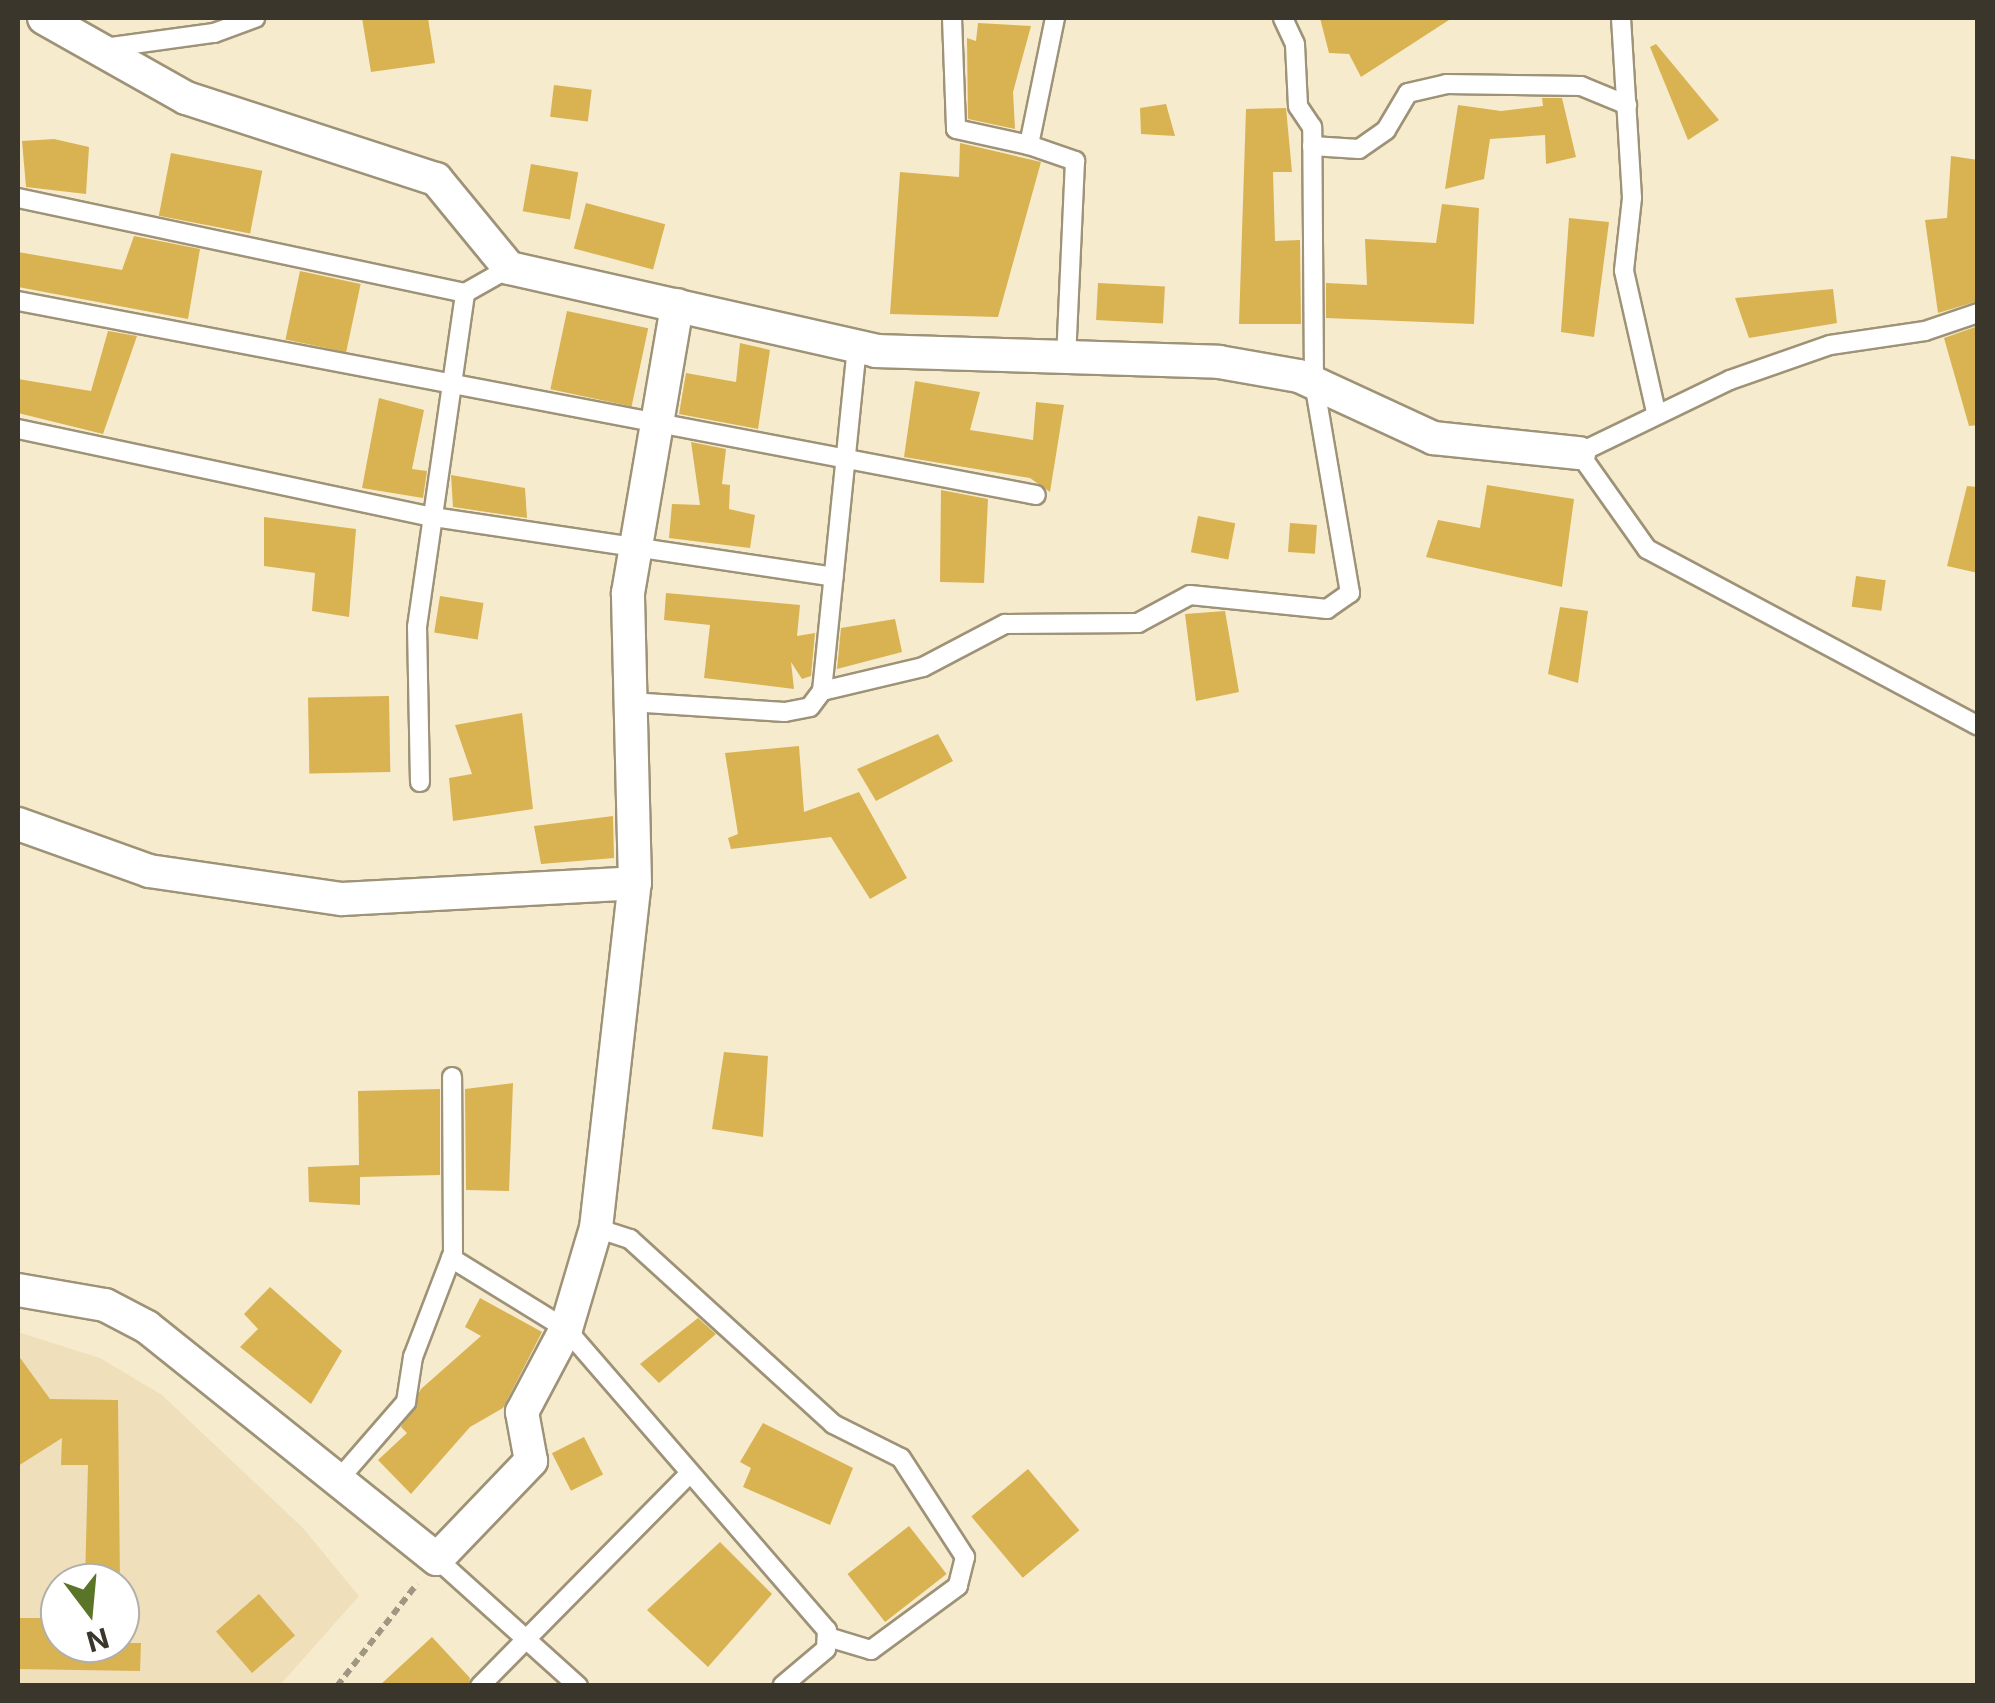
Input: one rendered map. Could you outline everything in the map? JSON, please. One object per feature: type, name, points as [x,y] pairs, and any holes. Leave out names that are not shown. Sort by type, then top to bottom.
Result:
[{"type":"street","points":[[44,18],[186,98],[436,180],[509,268],[857,347],[1219,362],[1314,382],[1434,438],[1579,453]]},
{"type":"street","points":[[18,1290],[105,1305],[146,1328],[340,1478],[437,1559],[531,1461],[522,1412],[566,1328],[596,1228],[634,883],[630,702],[634,549],[678,304]]},
{"type":"street","points":[[18,824],[149,871],[342,899],[634,883]]},
{"type":"lane","points":[[99,49],[214,33],[255,18]]},
{"type":"lane","points":[[952,18],[956,128],[1029,144],[1076,160],[1066,358]]},
{"type":"lane","points":[[1029,144],[1055,18]]},
{"type":"lane","points":[[822,692],[924,667],[1005,624],[1138,623],[1190,594],[1340,607],[1350,593],[1314,382],[1312,146],[1282,18]]},
{"type":"lane","points":[[1622,18],[1632,198],[1624,271],[1656,412]]},
{"type":"lane","points":[[1312,146],[1358,150],[1386,130],[1408,94],[1446,84],[1581,86],[1627,105]]},
{"type":"lane","points":[[18,198],[465,293],[509,268]]},
{"type":"lane","points":[[420,782],[418,627],[465,293]]},
{"type":"lane","points":[[18,302],[1036,495]]},
{"type":"lane","points":[[1978,313],[1925,331],[1830,345],[1656,412],[1579,453],[1647,549],[1978,726]]},
{"type":"lane","points":[[630,702],[786,712],[810,706],[822,692],[857,347]]},
{"type":"lane","points":[[18,429],[433,517],[834,577]]},
{"type":"lane","points":[[340,1478],[406,1402],[413,1357],[451,1258],[452,1077]]},
{"type":"lane","points":[[451,1258],[566,1328],[830,1638],[871,1650],[958,1586],[965,1557],[901,1458],[833,1424],[630,1239],[596,1228]]},
{"type":"lane","points":[[480,1686],[690,1472]]},
{"type":"lane","points":[[437,1559],[578,1686]]},
{"type":"lane","points":[[782,1686],[830,1638]]},
{"type":"path","points":[[337,1686],[437,1559]]},
{"type":"shaded area","points":[[18,1332],[100,1358],[162,1395],[303,1528],[359,1596],[280,1685],[18,1685]]},
{"type":"building","points":[[362,18],[428,18],[435,63],[371,72]]},
{"type":"building","points":[[1320,18],[1452,18],[1361,77],[1349,54],[1329,53]]},
{"type":"building","points":[[978,23],[1031,26],[1013,92],[1015,129],[968,119],[967,38],[976,41]]},
{"type":"building","points":[[1656,44],[1719,120],[1688,140],[1650,47]]},
{"type":"building","points":[[554,85],[592,90],[588,121],[550,117]]},
{"type":"building","points":[[1542,98],[1562,98],[1576,157],[1546,164],[1545,135],[1490,139],[1484,179],[1445,189],[1458,105],[1501,111],[1543,106]]},
{"type":"building","points":[[1166,104],[1175,136],[1141,134],[1140,108]]},
{"type":"building","points":[[1286,108],[1292,172],[1273,172],[1275,241],[1300,240],[1301,324],[1239,324],[1246,109]]},
{"type":"building","points":[[54,139],[89,147],[86,194],[26,187],[22,141]]},
{"type":"building","points":[[960,143],[1041,162],[998,317],[890,314],[900,172],[959,177]]},
{"type":"building","points":[[171,153],[262,171],[250,234],[159,216]]},
{"type":"building","points":[[1951,156],[1978,160],[1978,301],[1938,313],[1925,220],[1947,218]]},
{"type":"building","points":[[531,164],[578,172],[570,220],[523,211]]},
{"type":"building","points":[[586,203],[665,224],[653,270],[574,248]]},
{"type":"building","points":[[1442,204],[1479,208],[1474,324],[1326,318],[1326,283],[1367,285],[1365,239],[1436,243]]},
{"type":"building","points":[[1569,218],[1609,222],[1594,337],[1561,332]]},
{"type":"building","points":[[134,236],[200,249],[188,319],[18,287],[18,252],[122,270]]},
{"type":"building","points":[[300,271],[361,284],[346,352],[285,339]]},
{"type":"building","points":[[1098,283],[1165,287],[1163,323],[1096,320]]},
{"type":"building","points":[[1833,289],[1837,323],[1749,338],[1735,298]]},
{"type":"building","points":[[567,311],[648,328],[632,407],[550,389]]},
{"type":"building","points":[[1978,326],[1978,425],[1969,426],[1944,338]]},
{"type":"building","points":[[108,331],[137,336],[103,434],[18,413],[18,379],[91,391]]},
{"type":"building","points":[[740,343],[770,350],[758,429],[679,414],[686,373],[736,382]]},
{"type":"building","points":[[915,381],[980,392],[970,430],[1033,440],[1036,402],[1064,405],[1050,492],[1030,478],[904,457]]},
{"type":"building","points":[[379,398],[424,410],[412,469],[427,471],[423,498],[362,488]]},
{"type":"building","points":[[691,442],[726,449],[722,484],[730,485],[729,509],[755,515],[750,548],[669,538],[672,504],[700,505]]},
{"type":"building","points":[[451,475],[525,488],[527,518],[453,507]]},
{"type":"building","points":[[1487,485],[1574,499],[1562,587],[1426,557],[1438,520],[1480,528]]},
{"type":"building","points":[[1967,486],[1978,487],[1978,573],[1947,566]]},
{"type":"building","points":[[941,490],[988,499],[984,583],[940,582]]},
{"type":"building","points":[[1198,516],[1235,523],[1228,560],[1191,552]]},
{"type":"building","points":[[264,517],[356,529],[349,617],[312,611],[315,573],[264,566]]},
{"type":"building","points":[[1290,523],[1317,525],[1315,554],[1288,552]]},
{"type":"building","points":[[1856,576],[1886,580],[1881,611],[1852,607]]},
{"type":"building","points":[[666,593],[800,605],[797,636],[815,633],[811,676],[802,679],[791,662],[794,689],[704,678],[710,625],[664,620]]},
{"type":"building","points":[[440,596],[483,603],[478,639],[434,633]]},
{"type":"building","points":[[1560,607],[1588,611],[1578,683],[1548,674]]},
{"type":"building","points":[[1225,611],[1239,692],[1196,701],[1185,614]]},
{"type":"building","points":[[895,619],[902,652],[837,669],[841,628]]},
{"type":"building","points":[[389,696],[390,772],[309,773],[308,697]]},
{"type":"building","points":[[522,713],[533,809],[453,821],[449,778],[472,774],[455,725]]},
{"type":"building","points":[[938,734],[953,761],[876,801],[857,769]]},
{"type":"building","points":[[799,746],[804,812],[859,792],[907,878],[870,899],[831,837],[731,849],[728,838],[738,834],[725,753]]},
{"type":"building","points":[[613,816],[614,858],[541,864],[534,826]]},
{"type":"building","points":[[724,1052],[768,1056],[763,1137],[712,1129]]},
{"type":"building","points":[[513,1083],[509,1191],[466,1190],[465,1089]]},
{"type":"building","points":[[440,1089],[440,1175],[360,1177],[360,1205],[309,1202],[308,1167],[359,1165],[358,1091]]},
{"type":"building","points":[[270,1287],[342,1351],[311,1404],[240,1347],[258,1329],[244,1314]]},
{"type":"building","points":[[480,1298],[542,1332],[503,1408],[470,1427],[411,1494],[378,1460],[407,1433],[401,1427],[421,1389],[481,1336],[465,1327]]},
{"type":"building","points":[[698,1318],[716,1334],[659,1383],[640,1364]]},
{"type":"building","points":[[18,1355],[50,1399],[118,1400],[120,1563],[86,1563],[88,1465],[61,1465],[62,1438],[18,1466]]},
{"type":"building","points":[[763,1423],[853,1468],[830,1525],[743,1487],[751,1468],[740,1462]]},
{"type":"building","points":[[584,1437],[603,1474],[571,1491],[552,1453]]},
{"type":"building","points":[[1028,1469],[1079,1530],[1023,1578],[971,1517]]},
{"type":"building","points":[[909,1526],[947,1574],[885,1622],[848,1574]]},
{"type":"building","points":[[720,1542],[772,1594],[708,1667],[647,1610]]},
{"type":"building","points":[[259,1594],[295,1636],[252,1673],[216,1631]]},
{"type":"building","points":[[18,1618],[40,1618],[40,1663],[140,1663],[141,1643],[140,1671],[18,1669]]},
{"type":"building","points":[[432,1637],[470,1678],[468,1686],[379,1686]]}]
